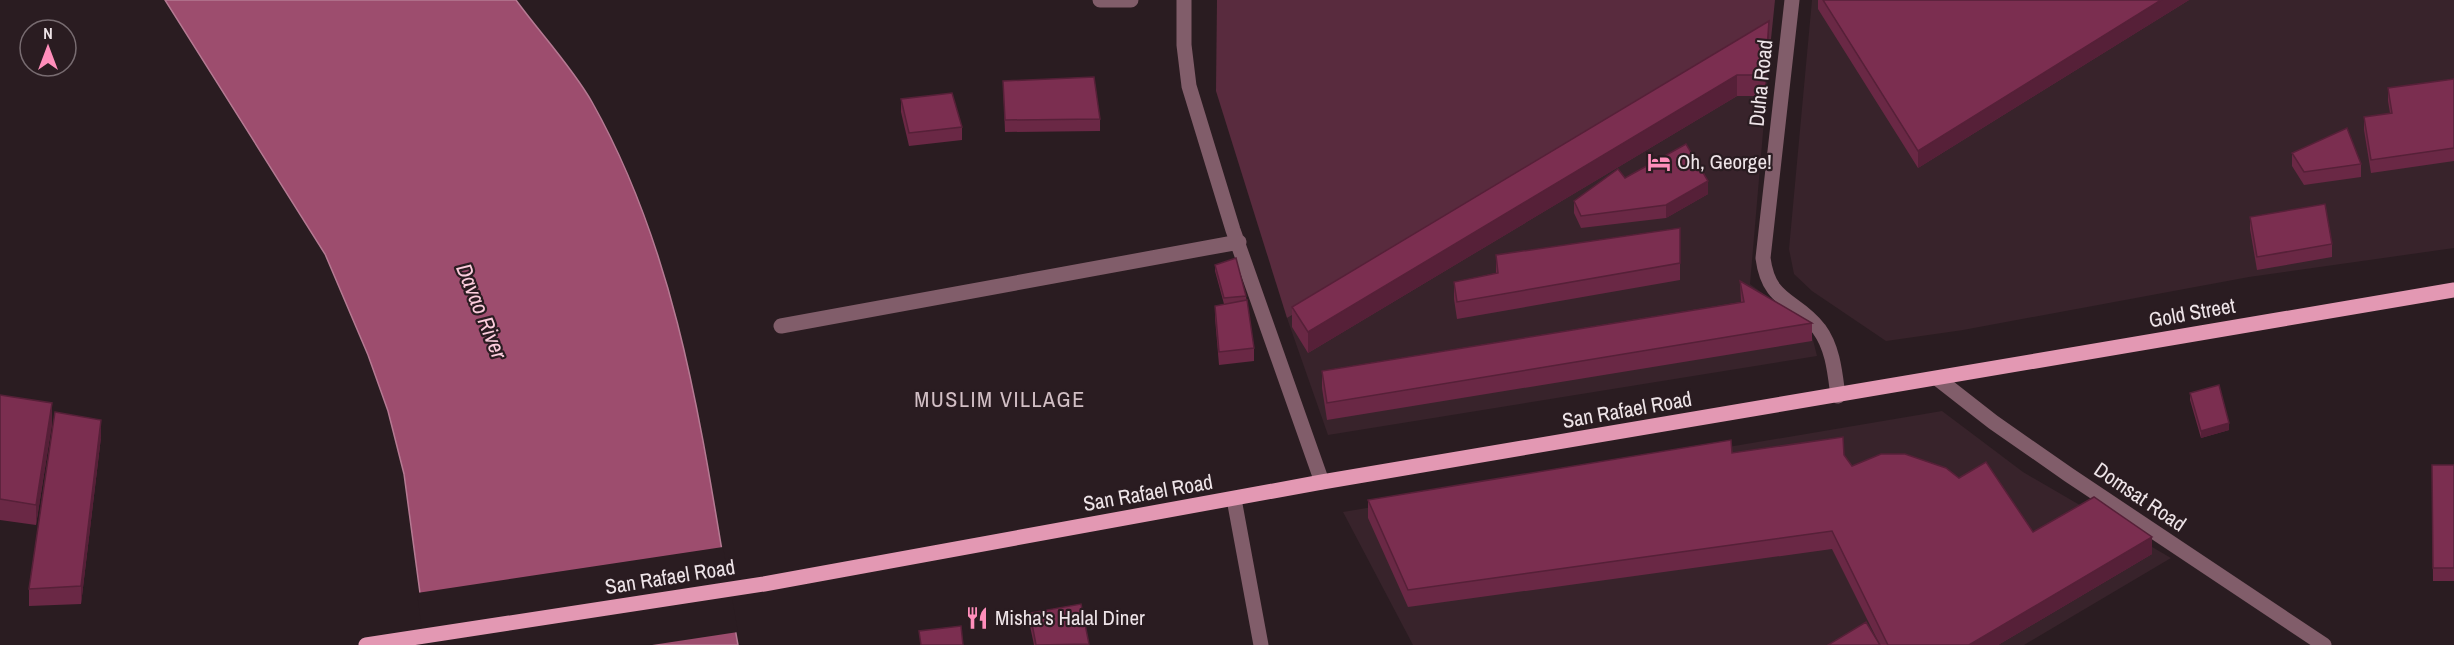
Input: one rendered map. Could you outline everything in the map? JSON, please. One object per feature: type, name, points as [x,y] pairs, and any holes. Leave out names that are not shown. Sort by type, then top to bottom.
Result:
[{"type":"main road","name":"Gold Street","points":[[1938,379],[2454,290]]},
{"type":"main road","name":"San Rafael Road","points":[[366,645],[764,584],[1322,482],[1938,379]]},
{"type":"street","points":[[1100,0],[1131,0]]},
{"type":"street","points":[[1184,0],[1184,45],[1189,86],[1233,230],[1322,482]]},
{"type":"street","name":"Duha Road","points":[[1792,0],[1763,258],[1765,275],[1774,292],[1818,327],[1827,342],[1839,396]]},
{"type":"street","points":[[781,326],[1239,242]]},
{"type":"street","name":"Domsat Road","points":[[1938,379],[1993,422],[2069,475],[2324,645]]},
{"type":"street","points":[[1234,499],[1261,645]]},
{"type":"shaded area","points":[[1217,0],[1775,0],[1771,39],[1287,318],[1216,91]]},
{"type":"shaded area","points":[[1812,0],[2454,0],[2454,248],[2249,277],[1963,330],[1886,341],[1812,291],[1794,274],[1789,249]]},
{"type":"shaded area","name":"Oh, George!","points":[[1771,39],[1750,284],[1802,322],[1811,332],[1817,356],[1328,435],[1287,318]]},
{"type":"shaded area","points":[[1942,411],[2023,472],[2171,558],[2024,645],[1413,645],[1343,512]]},
{"type":"water","name":"Davao River","points":[[165,0],[516,0],[592,102],[624,166],[650,231],[671,298],[688,367],[738,645],[427,645],[404,474],[388,411],[368,355],[325,254]]},
{"type":"pier","points":[[723,547],[738,632],[652,645],[424,645],[417,593]]},
{"type":"building","points":[[1823,0],[2161,0],[1918,151]]},
{"type":"building","points":[[1769,21],[1765,75],[1737,75],[1308,332],[1292,307]]},
{"type":"building","points":[[1094,77],[1100,119],[1005,120],[1003,81]]},
{"type":"building","points":[[2454,79],[2454,148],[2371,160],[2364,117],[2392,113],[2388,88]]},
{"type":"building","points":[[952,93],[962,127],[909,133],[901,99]]},
{"type":"building","points":[[2347,128],[2361,164],[2304,172],[2292,153]]},
{"type":"building","points":[[1686,144],[1708,181],[1666,205],[1581,216],[1574,201],[1618,169],[1625,178]]},
{"type":"building","points":[[2325,204],[2332,244],[2257,257],[2250,217]]},
{"type":"building","points":[[1680,228],[1680,263],[1457,302],[1454,282],[1498,273],[1496,255]]},
{"type":"building","points":[[1236,258],[1246,296],[1224,298],[1215,265]]},
{"type":"building","points":[[1740,281],[1812,323],[1327,403],[1322,371],[1744,302]]},
{"type":"building","points":[[1247,300],[1254,348],[1219,352],[1215,306]]},
{"type":"building","points":[[2219,385],[2229,423],[2201,431],[2190,393]]},
{"type":"building","points":[[0,395],[52,403],[36,505],[0,499]]},
{"type":"building","points":[[55,412],[101,420],[81,586],[29,589]]},
{"type":"building","points":[[1843,437],[1844,455],[1852,466],[1881,454],[1905,454],[1946,468],[1959,478],[1986,462],[2033,532],[2094,497],[2152,537],[1969,645],[1888,645],[1832,531],[1408,590],[1368,500],[1731,440],[1732,453]]},
{"type":"building","points":[[2432,465],[2454,465],[2454,568],[2433,568]]},
{"type":"building","points":[[1081,604],[1089,644],[1036,645],[1030,613]]},
{"type":"building","points":[[1866,622],[1880,645],[1828,645]]},
{"type":"building","points":[[961,626],[963,645],[921,645],[919,631]]},
{"type":"place","name":"Oh, George!","points":[[1659,162]]},
{"type":"place","name":"Misha's Halal Diner","points":[[977,618]]},
{"type":"district","name":"MUSLIM VILLAGE","points":[[1000,399]]}]
